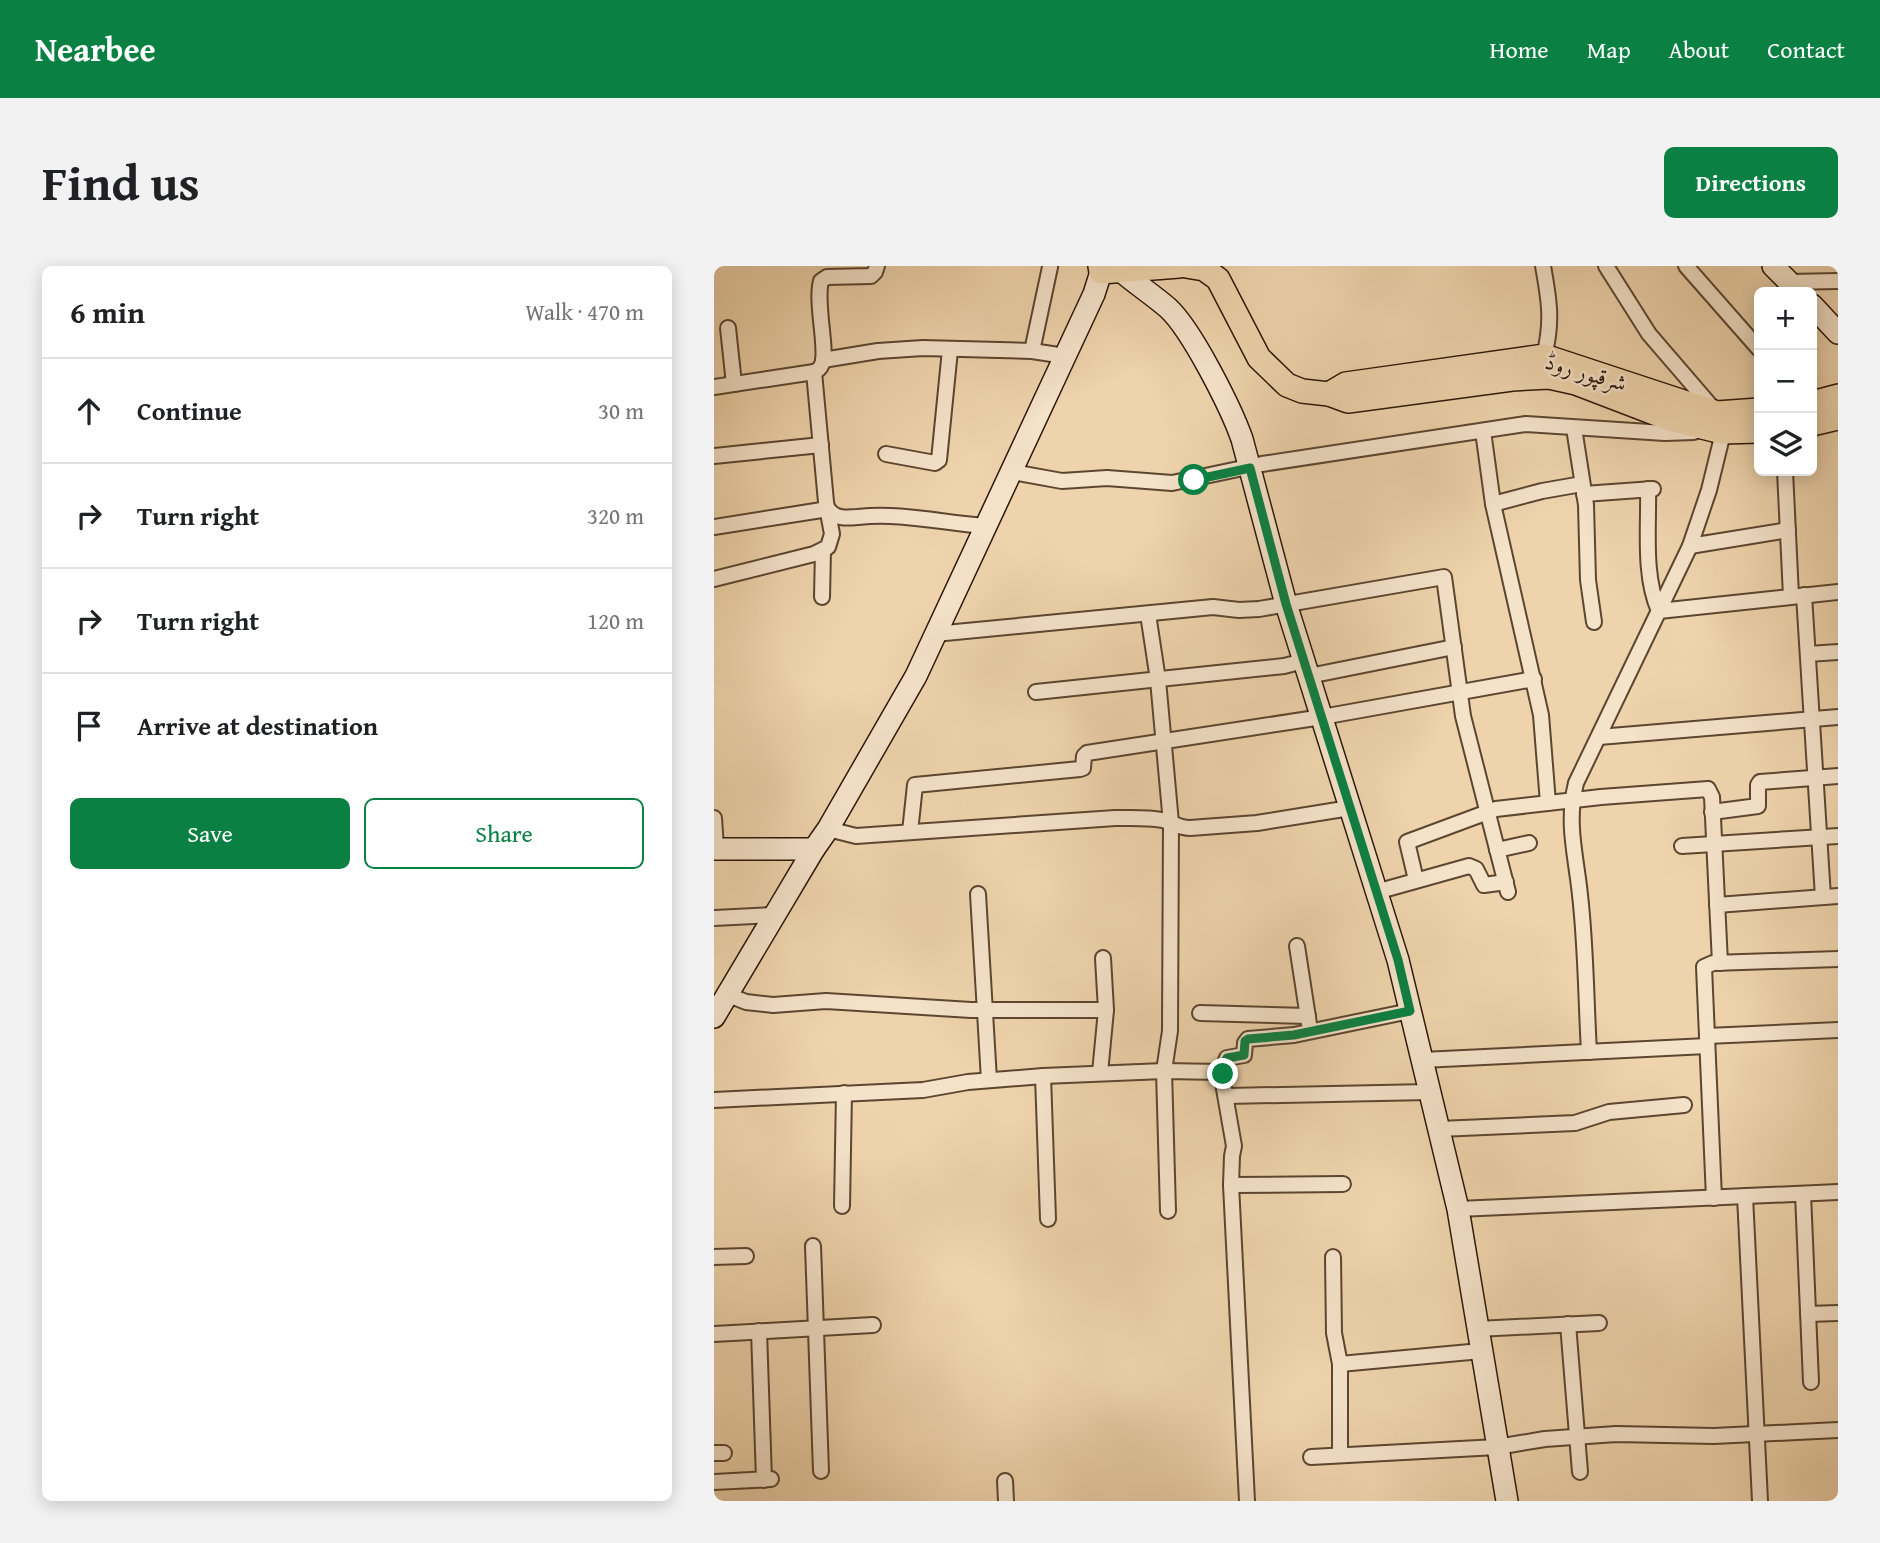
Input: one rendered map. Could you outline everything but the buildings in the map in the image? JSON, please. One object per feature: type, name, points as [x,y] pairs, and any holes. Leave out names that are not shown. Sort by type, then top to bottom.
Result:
[{"type":"main road","points":[[1107,270],[1180,266]]},
{"type":"main road","name":"شرقپور روڈ","points":[[1186,266],[1204,269],[1217,279],[1259,358],[1287,386],[1302,391],[1329,394],[1348,401],[1512,379],[1549,377],[1576,383],[1670,419],[1719,422],[1754,412]]},
{"type":"main road","name":"شرقپور روڈ","points":[[1329,394],[1346,384],[1544,356],[1719,422],[1754,430]]},
{"type":"main road","points":[[1817,402],[1838,396]]},
{"type":"main road","points":[[1817,423],[1838,418]]},
{"type":"street","points":[[714,387],[814,372],[822,365],[823,360],[819,308],[821,281],[827,277],[871,276],[877,266]]},
{"type":"street","points":[[1543,266],[1551,309],[1549,340],[1544,356]]},
{"type":"street","points":[[1589,1052],[1580,894],[1571,825],[1572,800],[1576,783],[1690,546],[1709,490],[1721,441],[1719,422],[1649,334],[1606,266]]},
{"type":"street","points":[[1686,266],[1754,343]]},
{"type":"street","points":[[1773,266],[1794,287],[1838,281]]},
{"type":"street","points":[[1032,351],[1050,267]]},
{"type":"street","points":[[714,1017],[916,677],[1098,284],[1107,270],[1169,309],[1186,331],[1235,418],[1286,604],[1398,960],[1458,1209],[1507,1501]]},
{"type":"street","points":[[1817,310],[1838,333]]},
{"type":"street","points":[[728,328],[734,384]]},
{"type":"street","points":[[823,360],[923,348],[1032,351],[1066,356]]},
{"type":"street","points":[[886,454],[935,463],[939,460],[950,350]]},
{"type":"street","points":[[714,579],[823,550],[832,540],[814,372]]},
{"type":"street","points":[[1013,472],[1062,481],[1107,478],[1172,483],[1262,464],[1526,424],[1665,433],[1719,422]]},
{"type":"street","points":[[1574,428],[1583,489],[1588,580],[1594,622]]},
{"type":"street","points":[[1483,431],[1493,504],[1541,715],[1548,803]]},
{"type":"street","points":[[714,456],[821,446]]},
{"type":"street","points":[[1785,476],[1788,530],[1808,654],[1823,897]]},
{"type":"street","points":[[1493,504],[1542,491],[1651,489],[1650,566],[1652,589],[1659,611]]},
{"type":"street","points":[[828,509],[833,515],[841,517],[879,514],[985,526]]},
{"type":"street","points":[[714,527],[828,509]]},
{"type":"street","points":[[1690,546],[1788,530]]},
{"type":"street","points":[[821,597],[823,550]]},
{"type":"street","points":[[935,634],[1213,607],[1246,610],[1444,577],[1465,726],[1507,887],[1484,885],[1472,866],[1376,892]]},
{"type":"street","points":[[1659,611],[1797,595],[1838,593]]},
{"type":"street","points":[[1148,614],[1158,680],[1171,823],[1170,1031],[1164,1071],[1168,1210]]},
{"type":"street","points":[[1036,692],[1284,666],[1307,669],[1454,647]]},
{"type":"street","points":[[1808,654],[1838,652]]},
{"type":"street","points":[[910,832],[915,785],[1080,769],[1083,768],[1087,752],[1322,717],[1534,679]]},
{"type":"street","points":[[1599,737],[1838,717]]},
{"type":"street","points":[[1712,812],[1758,806],[1760,782],[1838,776]]},
{"type":"street","points":[[1416,880],[1407,842],[1487,811],[1705,788],[1711,794],[1720,963]]},
{"type":"street","points":[[828,828],[856,836],[1096,818],[1156,819],[1183,828],[1232,825],[1350,808]]},
{"type":"street","points":[[714,818],[715,848],[814,849]]},
{"type":"street","points":[[1682,846],[1838,836]]},
{"type":"street","points":[[1497,850],[1529,843]]},
{"type":"street","points":[[978,894],[989,1080]]},
{"type":"street","points":[[1717,905],[1838,896]]},
{"type":"street","points":[[714,918],[774,915]]},
{"type":"street","points":[[1297,946],[1311,1032]]},
{"type":"street","points":[[1100,1073],[1106,1010],[1103,958]]},
{"type":"street","points":[[1714,1198],[1704,970],[1707,965],[1720,963],[1838,959]]},
{"type":"street","points":[[726,994],[746,1002],[773,1005],[826,1001],[985,1010],[1106,1010]]},
{"type":"street","points":[[1247,1501],[1231,1185],[1231,1156],[1234,1146],[1221,1072],[1227,1058],[1244,1055],[1247,1040],[1311,1032],[1410,1011]]},
{"type":"street","points":[[1200,1013],[1308,1016]]},
{"type":"street","points":[[1422,1060],[1589,1052],[1838,1030]]},
{"type":"street","points":[[714,1100],[923,1090],[989,1080],[1043,1076],[1164,1071],[1221,1072]]},
{"type":"street","points":[[1043,1076],[1048,1219]]},
{"type":"street","points":[[1227,1096],[1429,1092]]},
{"type":"street","points":[[842,1206],[844,1093]]},
{"type":"street","points":[[1438,1129],[1575,1123],[1609,1112],[1684,1105]]},
{"type":"street","points":[[1231,1185],[1343,1184]]},
{"type":"street","points":[[1458,1209],[1838,1192]]},
{"type":"street","points":[[1803,1194],[1811,1382]]},
{"type":"street","points":[[1745,1196],[1760,1501]]},
{"type":"street","points":[[813,1246],[821,1471]]},
{"type":"street","points":[[714,1257],[746,1256]]},
{"type":"street","points":[[1334,1257],[1334,1333],[1340,1364],[1340,1455]]},
{"type":"street","points":[[1808,1314],[1838,1313]]},
{"type":"street","points":[[1477,1329],[1598,1323]]},
{"type":"street","points":[[1568,1324],[1580,1472]]},
{"type":"street","points":[[714,1334],[873,1325]]},
{"type":"street","points":[[714,1482],[768,1480],[759,1331]]},
{"type":"street","points":[[1340,1364],[1481,1351]]},
{"type":"street","points":[[1311,1457],[1497,1447],[1577,1437],[1648,1433],[1714,1436],[1838,1430]]},
{"type":"street","points":[[1005,1481],[1006,1501]]},
{"type":"route","points":[[1194,480],[1250,468],[1286,604],[1398,960],[1410,1011],[1294,1035],[1248,1039],[1245,1041],[1244,1055],[1227,1058],[1221,1072],[1223,1074]]}]
